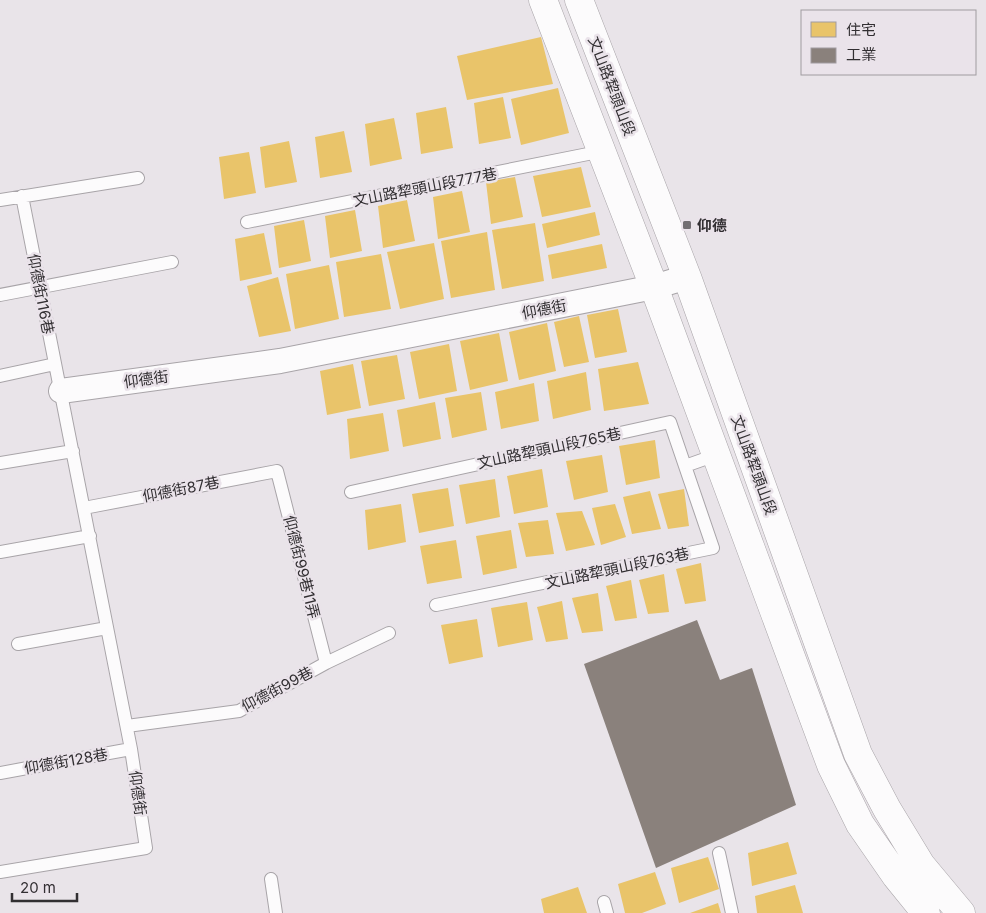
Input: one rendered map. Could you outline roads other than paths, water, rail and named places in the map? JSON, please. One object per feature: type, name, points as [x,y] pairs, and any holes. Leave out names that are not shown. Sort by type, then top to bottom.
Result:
[{"type":"main road","points":[[543,0],[654,286],[831,765],[860,824],[896,876],[926,913]]},
{"type":"main road","name":"文山路犂頭山段","points":[[579,0],[687,278],[858,754],[887,809],[921,865],[961,913]]},
{"type":"street","name":"仰德街","points":[[61,391],[280,362],[687,278]]},
{"type":"lane","name":"文山路犂頭山段777巷","points":[[247,222],[603,152]]},
{"type":"lane","points":[[0,200],[138,178]]},
{"type":"lane","name":"仰德街116巷","points":[[22,196],[61,391]]},
{"type":"lane","points":[[0,295],[172,262]]},
{"type":"lane","points":[[0,376],[55,364]]},
{"type":"lane","name":"仰德街","points":[[0,872],[146,848],[132,749],[61,391]]},
{"type":"lane","name":"文山路犂頭山段765巷","points":[[351,492],[670,422],[685,466]]},
{"type":"lane","points":[[0,463],[73,451]]},
{"type":"lane","points":[[685,466],[716,455]]},
{"type":"lane","name":"文山路犂頭山段763巷","points":[[436,605],[713,548],[685,466]]},
{"type":"lane","name":"仰德街87巷","points":[[84,508],[277,471]]},
{"type":"lane","name":"仰德街99巷11弄","points":[[277,471],[326,663]]},
{"type":"lane","points":[[0,552],[90,536]]},
{"type":"lane","points":[[18,644],[107,628]]},
{"type":"lane","name":"仰德街99巷","points":[[127,726],[239,711],[326,663],[389,632]]},
{"type":"lane","name":"仰德街128巷","points":[[0,773],[132,749]]},
{"type":"lane","points":[[719,853],[732,913]]},
{"type":"lane","points":[[271,880],[276,913]]},
{"type":"place","name":"仰德","points":[[687,225]]}]
